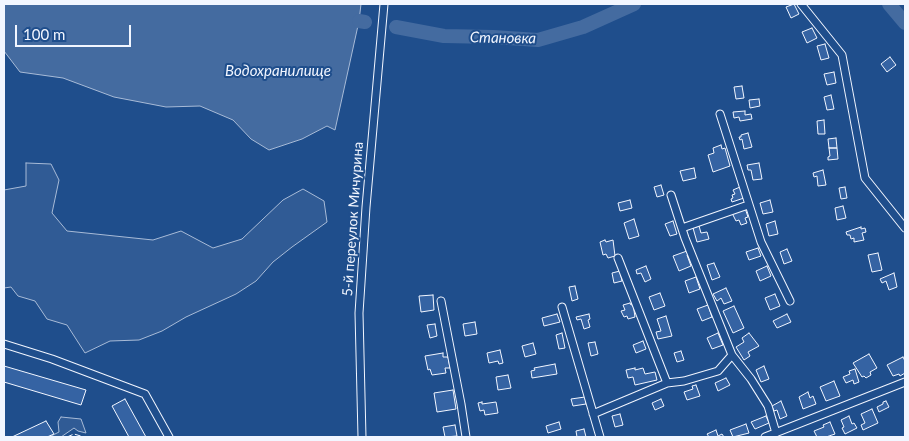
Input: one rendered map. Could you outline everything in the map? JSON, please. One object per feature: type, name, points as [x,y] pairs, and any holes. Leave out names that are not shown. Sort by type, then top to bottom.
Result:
[{"type":"street","name":"5-й переулок Мичурина","points":[[362,437],[359,313],[366,207],[384,4]]},
{"type":"street","points":[[800,4],[842,55],[865,178],[905,228]]},
{"type":"street","points":[[720,114],[761,242],[790,301]]},
{"type":"street","points":[[671,195],[732,355],[751,379],[768,406],[776,433]]},
{"type":"street","points":[[682,228],[748,205]]},
{"type":"street","points":[[618,258],[667,383]]},
{"type":"street","points":[[441,301],[466,437]]},
{"type":"street","points":[[562,306],[600,437]]},
{"type":"street","points":[[4,344],[52,359],[145,394],[169,437]]},
{"type":"street","points":[[593,414],[667,383],[684,381],[718,371],[732,355]]},
{"type":"street","points":[[765,437],[905,382]]},
{"type":"shaded area","points":[[26,163],[51,164],[59,180],[52,213],[67,231],[153,240],[181,231],[213,248],[242,239],[283,200],[303,189],[324,201],[327,222],[273,262],[256,281],[236,294],[186,317],[162,331],[139,340],[110,341],[85,353],[67,325],[47,319],[35,301],[18,296],[11,287],[4,288],[4,190],[26,186]]},
{"type":"shaded area","points":[[61,417],[81,419],[86,433],[74,428],[61,437],[49,437],[59,432],[58,422]]},
{"type":"water","name":"Водохранилище","points":[[4,4],[361,4],[335,130],[327,126],[302,139],[269,150],[251,139],[233,120],[200,106],[166,107],[114,97],[63,78],[20,72],[4,51]]},
{"type":"building","points":[[794,4],[799,14],[791,18],[786,7]]},
{"type":"building","points":[[812,28],[817,38],[807,43],[802,32]]},
{"type":"building","points":[[825,44],[829,58],[821,60],[817,46]]},
{"type":"building","points":[[890,57],[896,65],[887,72],[881,64]]},
{"type":"building","points":[[834,72],[836,83],[827,85],[824,74]]},
{"type":"building","points":[[742,86],[744,98],[736,99],[734,87]]},
{"type":"building","points":[[831,95],[834,109],[827,110],[824,97]]},
{"type":"building","points":[[759,99],[760,106],[750,108],[749,100]]},
{"type":"building","points":[[745,111],[745,115],[751,114],[752,119],[740,121],[739,117],[734,118],[733,112]]},
{"type":"building","points":[[824,120],[825,134],[818,134],[817,121]]},
{"type":"building","points":[[748,133],[752,147],[744,149],[742,139],[740,140],[739,137]]},
{"type":"building","points":[[836,138],[837,148],[829,148],[828,139]]},
{"type":"building","points":[[721,145],[722,149],[725,148],[730,166],[713,172],[708,155],[714,153],[713,148]]},
{"type":"building","points":[[829,148],[837,148],[838,159],[828,160],[830,156]]},
{"type":"building","points":[[759,163],[762,179],[753,180],[751,170],[748,170],[747,165]]},
{"type":"building","points":[[694,168],[696,178],[683,181],[680,171]]},
{"type":"building","points":[[823,170],[826,185],[818,186],[817,176],[814,177],[813,173]]},
{"type":"building","points":[[661,185],[664,195],[657,197],[654,187]]},
{"type":"building","points":[[740,187],[744,198],[732,202],[732,195],[735,194],[733,190]]},
{"type":"building","points":[[845,187],[847,198],[841,199],[839,188]]},
{"type":"building","points":[[630,200],[632,208],[620,211],[618,203]]},
{"type":"building","points":[[770,200],[773,212],[763,214],[760,203]]},
{"type":"building","points":[[843,206],[846,218],[837,220],[835,208]]},
{"type":"building","points":[[745,208],[748,217],[745,218],[747,223],[741,225],[739,220],[736,221],[732,213]]},
{"type":"building","points":[[634,219],[639,236],[629,239],[624,223]]},
{"type":"building","points":[[673,221],[677,234],[670,236],[665,224]]},
{"type":"building","points":[[775,221],[778,234],[769,236],[766,224]]},
{"type":"building","points":[[699,226],[701,233],[707,232],[709,239],[697,242],[693,228]]},
{"type":"building","points":[[861,227],[861,229],[865,228],[866,232],[862,233],[864,240],[854,242],[854,238],[851,239],[850,235],[847,235],[846,232]]},
{"type":"building","points":[[605,240],[606,242],[613,240],[615,256],[608,258],[606,254],[603,255],[600,242]]},
{"type":"building","points":[[758,248],[761,256],[749,260],[746,252]]},
{"type":"building","points":[[787,249],[792,261],[784,264],[780,252]]},
{"type":"building","points":[[687,251],[691,266],[679,271],[673,256]]},
{"type":"building","points":[[878,253],[882,270],[872,272],[868,255]]},
{"type":"building","points":[[714,263],[720,277],[712,280],[707,265]]},
{"type":"building","points":[[646,266],[651,279],[645,282],[641,273],[637,274],[636,270]]},
{"type":"building","points":[[767,266],[771,276],[760,281],[756,271]]},
{"type":"building","points":[[620,271],[622,281],[614,283],[612,273]]},
{"type":"building","points":[[894,273],[897,287],[889,290],[886,281],[882,283],[880,279]]},
{"type":"building","points":[[696,277],[700,289],[689,293],[685,281]]},
{"type":"building","points":[[575,286],[578,299],[572,301],[569,287]]},
{"type":"building","points":[[726,288],[732,301],[724,304],[721,298],[717,301],[713,294]]},
{"type":"building","points":[[660,293],[665,306],[654,310],[649,297]]},
{"type":"building","points":[[775,294],[780,306],[770,310],[765,298]]},
{"type":"building","points":[[433,295],[434,310],[421,312],[419,296]]},
{"type":"building","points":[[630,303],[631,305],[633,304],[635,317],[628,319],[627,316],[624,317],[621,311],[625,310],[623,305]]},
{"type":"building","points":[[708,305],[712,317],[702,321],[697,309]]},
{"type":"building","points":[[734,306],[744,328],[733,333],[723,311]]},
{"type":"building","points":[[557,314],[560,322],[544,326],[542,318]]},
{"type":"building","points":[[589,314],[590,327],[584,329],[581,319],[577,320],[576,317]]},
{"type":"building","points":[[787,314],[791,322],[777,328],[773,321]]},
{"type":"building","points":[[666,316],[672,336],[658,339],[656,332],[661,331],[657,319]]},
{"type":"building","points":[[475,322],[477,334],[465,336],[463,324]]},
{"type":"building","points":[[435,324],[437,336],[430,338],[427,325]]},
{"type":"building","points":[[562,333],[565,348],[559,349],[556,335]]},
{"type":"building","points":[[718,333],[723,345],[712,349],[707,338]]},
{"type":"building","points":[[749,333],[759,346],[748,352],[750,356],[744,360],[736,347],[744,342],[742,338]]},
{"type":"building","points":[[643,341],[646,349],[636,353],[633,345]]},
{"type":"building","points":[[595,342],[598,354],[591,356],[588,343]]},
{"type":"building","points":[[533,343],[536,354],[525,357],[522,346]]},
{"type":"building","points":[[500,350],[503,363],[499,364],[498,361],[489,363],[487,353]]},
{"type":"building","points":[[681,351],[684,360],[677,362],[674,353]]},
{"type":"building","points":[[443,353],[443,357],[448,357],[450,368],[445,368],[446,373],[432,375],[430,369],[428,370],[425,356]]},
{"type":"building","points":[[869,354],[877,368],[870,372],[871,375],[866,378],[862,377],[853,363]]},
{"type":"building","points":[[903,357],[905,373],[900,376],[899,374],[893,376],[887,365]]},
{"type":"building","points":[[555,364],[557,374],[532,378],[531,371],[535,370],[534,368]]},
{"type":"building","points":[[4,366],[86,390],[81,405],[4,382]]},
{"type":"building","points":[[764,366],[769,379],[761,382],[756,370]]},
{"type":"building","points":[[635,368],[635,370],[643,368],[645,374],[655,372],[657,380],[635,385],[633,377],[628,378],[626,370]]},
{"type":"building","points":[[855,369],[859,382],[854,384],[853,380],[846,383],[843,377],[850,374],[849,371]]},
{"type":"building","points":[[508,375],[511,388],[498,390],[496,377]]},
{"type":"building","points":[[726,378],[730,385],[718,391],[715,383]]},
{"type":"building","points":[[834,381],[840,396],[826,401],[820,387]]},
{"type":"building","points":[[696,385],[700,396],[687,400],[684,392],[693,389],[692,386]]},
{"type":"building","points":[[453,390],[456,409],[437,412],[434,393]]},
{"type":"building","points":[[808,392],[810,398],[813,396],[816,404],[803,409],[799,397]]},
{"type":"building","points":[[585,397],[586,404],[573,406],[571,399]]},
{"type":"building","points":[[125,399],[146,437],[129,437],[112,406]]},
{"type":"building","points":[[661,399],[664,406],[655,410],[652,403]]},
{"type":"building","points":[[781,401],[787,416],[780,419],[777,410],[774,411],[772,406]]},
{"type":"building","points":[[886,401],[889,407],[879,412],[877,407]]},
{"type":"building","points":[[482,402],[482,404],[496,402],[498,413],[485,415],[484,410],[480,411],[478,403]]},
{"type":"building","points":[[872,409],[878,423],[863,430],[861,425],[865,423],[861,414]]},
{"type":"building","points":[[620,414],[623,425],[615,427],[612,416]]},
{"type":"building","points":[[766,416],[769,423],[755,429],[751,422]]},
{"type":"building","points":[[849,416],[852,424],[854,423],[857,428],[845,434],[841,420]]},
{"type":"building","points":[[46,421],[54,434],[47,437],[12,437]]},
{"type":"building","points":[[559,422],[561,429],[548,433],[546,426]]},
{"type":"building","points":[[830,422],[835,434],[817,437],[814,431]]},
{"type":"building","points":[[746,424],[749,433],[733,437],[730,430]]},
{"type":"building","points":[[455,425],[457,436],[445,437],[443,427]]},
{"type":"building","points":[[584,429],[586,437],[577,437],[576,431]]},
{"type":"building","points":[[716,430],[718,436],[722,434],[724,437],[709,437],[707,434]]},
{"type":"waterway","name":"Становка","points":[[396,27],[444,36],[538,40],[583,27],[634,4]]},
{"type":"waterway","name":"Становка","points":[[889,4],[905,23]]},
{"type":"waterway","name":"Становка","points":[[359,21],[365,22]]},
{"type":"fence","points":[[67,437],[74,434],[84,437]]}]
